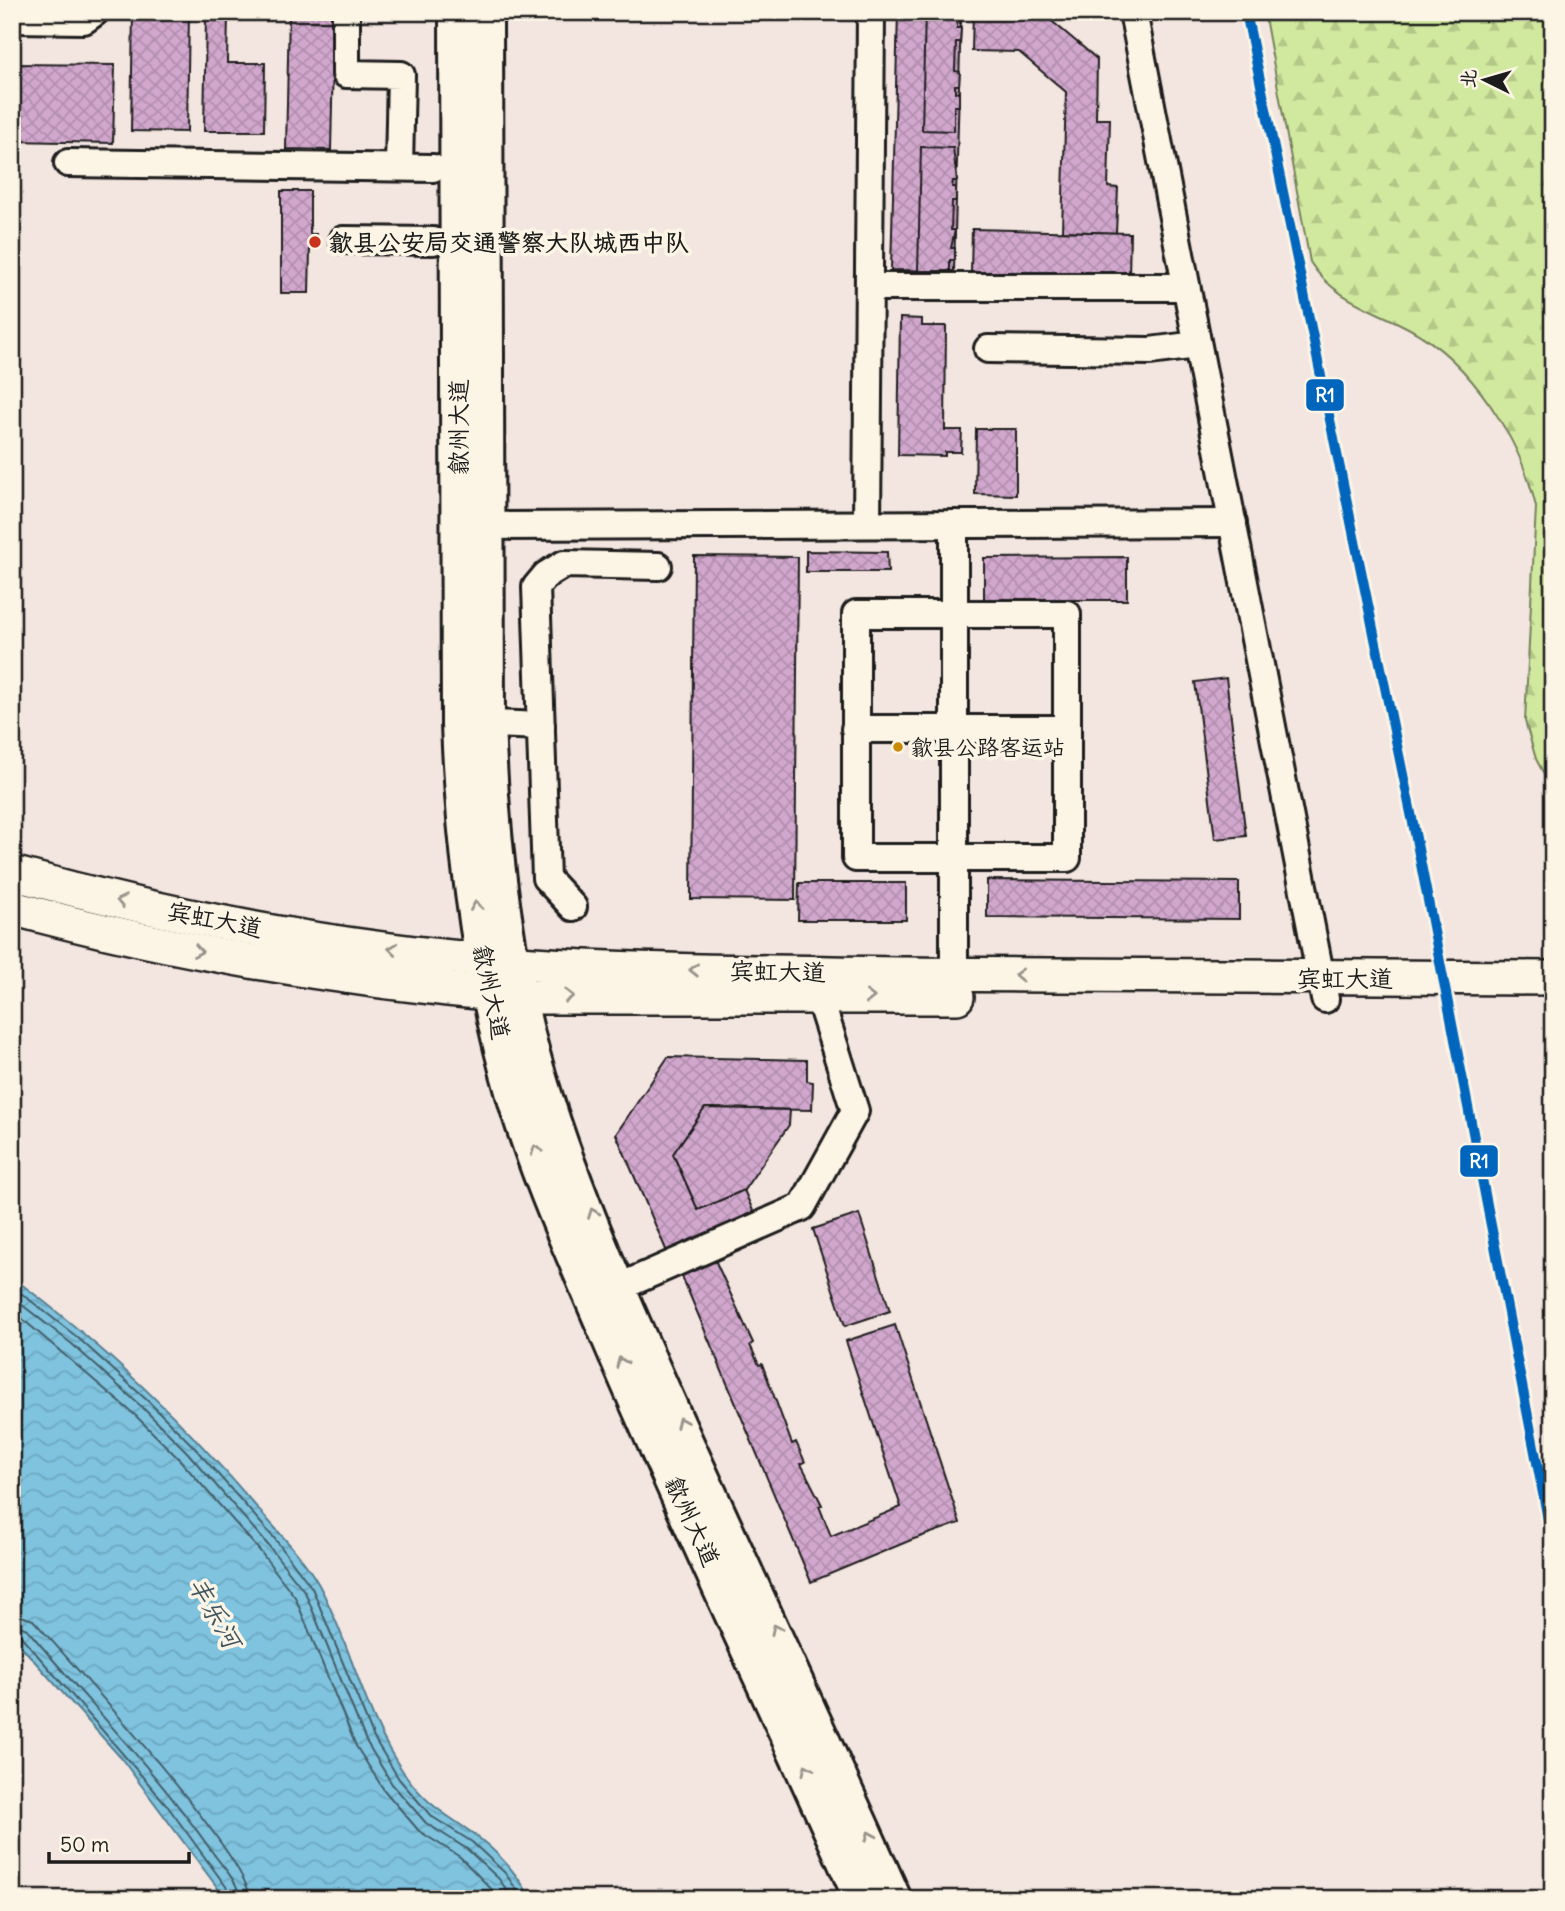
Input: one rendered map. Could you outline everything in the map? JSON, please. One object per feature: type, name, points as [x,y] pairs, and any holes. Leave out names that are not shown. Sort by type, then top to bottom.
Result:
[{"type":"highway","name":"歙州大道","points":[[434,12],[416,168],[433,240],[436,725],[443,838],[490,977],[492,1102],[560,1282],[620,1422],[837,1899]]},
{"type":"highway","name":"歙州大道","points":[[459,12],[474,526],[463,780],[474,891],[490,977],[516,1094],[583,1272],[864,1899]]},
{"type":"main road","name":"宾虹大道","points":[[12,873],[188,915],[311,937],[490,977],[614,969],[954,974],[1553,999]]},
{"type":"main road","name":"宾虹大道","points":[[12,908],[181,948],[305,971],[490,977],[819,997],[1324,988],[1553,978]]},
{"type":"street","points":[[14,19],[84,20],[95,12]]},
{"type":"street","points":[[68,163],[416,168],[401,75],[346,74],[346,12]]},
{"type":"street","points":[[489,12],[474,526],[498,832],[490,977],[545,1085],[622,1286],[898,1899]]},
{"type":"street","points":[[867,524],[871,12]]},
{"type":"street","points":[[1133,12],[1324,988]]},
{"type":"street","points":[[343,240],[433,240]]},
{"type":"street","points":[[869,286],[1186,287]]},
{"type":"street","points":[[988,349],[1150,351],[1197,345]]},
{"type":"street","points":[[474,526],[1233,523]]},
{"type":"street","points":[[954,524],[954,974]]},
{"type":"street","points":[[573,907],[546,878],[536,587],[541,580],[564,564],[659,566]]},
{"type":"street","points":[[856,614],[954,614],[1067,614],[1067,858],[856,858],[856,614]]},
{"type":"street","points":[[491,724],[541,726]]},
{"type":"street","points":[[855,729],[1067,729]]},
{"type":"street","points":[[622,1286],[803,1207],[855,1111],[819,997]]},
{"type":"green space","points":[[1264,12],[1553,12],[1553,791],[1536,759],[1525,721],[1536,507],[1529,481],[1506,430],[1473,382],[1453,361],[1410,329],[1342,294],[1319,275],[1310,262]]},
{"type":"water","name":"丰乐河","points":[[12,1277],[79,1330],[142,1386],[202,1446],[291,1546],[319,1585],[341,1632],[378,1728],[404,1773],[429,1802],[499,1856],[531,1899],[226,1899],[121,1758],[12,1636]]},
{"type":"building","points":[[133,12],[189,12],[187,132],[131,131]]},
{"type":"building","points":[[289,12],[334,12],[331,150],[286,149]]},
{"type":"building","points":[[898,12],[961,12],[954,271],[891,270]]},
{"type":"building","points":[[925,12],[961,12],[961,23],[957,23],[957,28],[961,28],[960,42],[956,42],[955,71],[960,72],[959,85],[955,85],[955,92],[959,92],[959,106],[954,106],[954,131],[922,130]]},
{"type":"building","points":[[973,12],[1041,12],[1097,59],[1096,119],[1110,119],[1108,187],[1118,188],[1116,233],[1062,231],[1066,92],[1019,52],[972,51]]},
{"type":"building","points":[[206,16],[228,16],[227,63],[265,63],[264,131],[204,131]]},
{"type":"building","points":[[12,64],[115,65],[113,143],[12,141]]},
{"type":"building","points":[[921,147],[953,148],[957,181],[953,181],[952,187],[956,187],[956,201],[952,201],[951,230],[955,230],[951,248],[955,248],[955,260],[950,260],[950,271],[918,271]]},
{"type":"building","points":[[281,191],[310,191],[310,234],[316,234],[316,249],[310,249],[309,293],[281,293]]},
{"type":"building","points":[[972,229],[1130,233],[1129,277],[971,273]]},
{"type":"building","points":[[900,318],[922,319],[922,326],[946,326],[945,430],[962,430],[961,452],[945,452],[945,456],[898,455]]},
{"type":"building","points":[[976,429],[1016,429],[1016,495],[975,494]]},
{"type":"building","points":[[806,551],[887,552],[888,572],[806,572]]},
{"type":"building","points":[[694,556],[798,557],[795,900],[691,899]]},
{"type":"building","points":[[1127,557],[1127,600],[984,600],[984,558]]},
{"type":"building","points":[[1226,678],[1246,836],[1215,839],[1195,682]]},
{"type":"building","points":[[987,880],[1239,882],[1239,919],[987,917]]},
{"type":"building","points":[[799,883],[906,883],[906,920],[798,920]]},
{"type":"building","points":[[668,1057],[807,1060],[807,1081],[813,1082],[812,1110],[705,1108],[673,1154],[698,1210],[744,1190],[754,1213],[667,1252],[616,1134]]},
{"type":"building","points":[[705,1108],[790,1110],[789,1125],[744,1190],[698,1210],[673,1154]]},
{"type":"building","points":[[859,1214],[890,1311],[845,1326],[813,1229]]},
{"type":"building","points":[[715,1260],[753,1343],[750,1345],[759,1365],[762,1364],[792,1444],[796,1442],[805,1462],[801,1464],[822,1505],[819,1506],[831,1536],[901,1507],[846,1341],[895,1325],[960,1523],[911,1540],[811,1582],[681,1274]]},
{"type":"transit line","name":"R1","points":[[1246,12],[1413,823],[1553,1545]]},
{"type":"place","name":"歙县公安局交通警察大队城西中队","points":[[315,242]]},
{"type":"place","name":"歙县公路客运站","points":[[898,747]]}]
